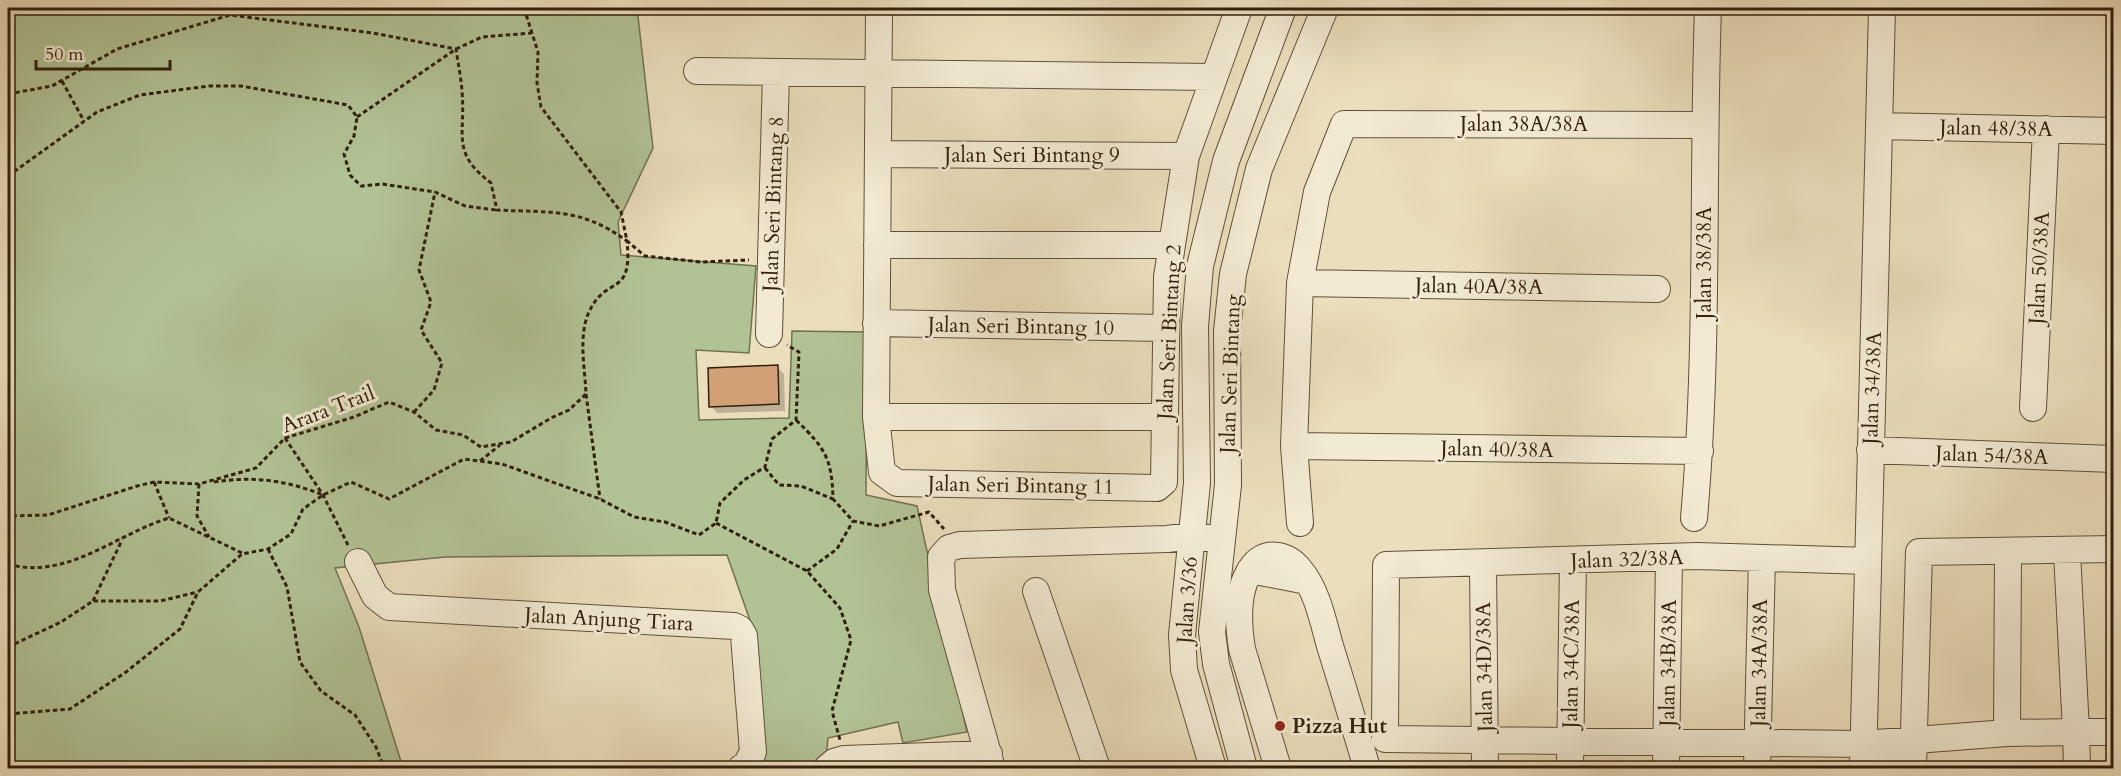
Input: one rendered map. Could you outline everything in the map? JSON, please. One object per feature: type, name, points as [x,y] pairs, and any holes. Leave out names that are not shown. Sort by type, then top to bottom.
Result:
[{"type":"street","points":[[879,8],[876,417],[1164,417]]},
{"type":"street","name":"Jalan Seri Bintang 2","points":[[1162,486],[1167,277],[1186,156],[1239,8]]},
{"type":"street","name":"Jalan Seri Bintang","points":[[1192,536],[1197,483],[1195,326],[1200,266],[1226,161],[1283,8]]},
{"type":"street","name":"Jalan Seri Bintang","points":[[1221,544],[1228,485],[1227,331],[1233,274],[1259,169],[1325,8]]},
{"type":"street","name":"Jalan 38/38A","points":[[1694,518],[1700,451],[1705,287],[1704,125],[1708,8]]},
{"type":"street","name":"Jalan 34/38A","points":[[1863,759],[1882,8]]},
{"type":"street","points":[[697,71],[1214,76]]},
{"type":"street","name":"Jalan Seri Bintang 8","points":[[769,334],[776,73]]},
{"type":"street","name":"Jalan 38A/38A","points":[[1300,283],[1317,192],[1344,124],[1704,125]]},
{"type":"street","name":"Jalan 48/38A","points":[[1879,126],[2114,131]]},
{"type":"street","name":"Jalan 50/38A","points":[[2033,408],[2046,129]]},
{"type":"street","name":"Jalan Seri Bintang 9","points":[[878,154],[1186,156]]},
{"type":"street","points":[[878,245],[1172,245]]},
{"type":"street","points":[[1300,283],[1294,446],[1300,523]]},
{"type":"street","name":"Jalan 40A/38A","points":[[1300,283],[1657,290]]},
{"type":"street","name":"Jalan Seri Bintang 10","points":[[876,323],[1166,328]]},
{"type":"street","name":"Jalan Seri Bintang 11","points":[[876,417],[882,472],[897,483],[1162,486]]},
{"type":"street","name":"Jalan 40/38A","points":[[1294,446],[1700,451]]},
{"type":"street","name":"Jalan 54/38A","points":[[1870,450],[2114,459]]},
{"type":"street","points":[[835,763],[990,761],[942,590],[945,553],[960,544],[1167,539],[1192,536],[1221,544],[1255,564]]},
{"type":"street","name":"Jalan 3/36","points":[[1192,536],[1182,635],[1184,670],[1210,758]]},
{"type":"street","name":"Jalan 3/36","points":[[1221,544],[1212,632],[1216,664],[1240,754]]},
{"type":"street","points":[[1485,738],[1758,742],[1913,768],[1919,552],[2067,552],[2114,549]]},
{"type":"street","points":[[2007,733],[2008,551]]},
{"type":"street","points":[[2067,552],[2077,768]]},
{"type":"street","points":[[1278,768],[1242,649],[1239,630],[1241,596],[1255,564],[1272,554],[1289,559],[1300,570],[1316,598],[1367,768]]},
{"type":"street","name":"Jalan 32/38A","points":[[1485,738],[1385,739],[1386,565],[1483,565],[1669,557],[1868,561]]},
{"type":"street","name":"Jalan 34B/38A","points":[[1666,768],[1669,557]]},
{"type":"street","name":"Jalan 34A/38A","points":[[1757,768],[1761,558]]},
{"type":"street","name":"Jalan 34C/38A","points":[[1570,768],[1573,560]]},
{"type":"street","name":"Jalan Anjung Tiara","points":[[358,562],[375,596],[389,607],[734,626],[740,629],[744,636],[753,752],[746,765],[741,768]]},
{"type":"street","name":"Jalan 34D/38A","points":[[1483,565],[1485,768]]},
{"type":"street","points":[[1036,591],[1097,768]]},
{"type":"street","points":[[1212,632],[1231,628],[1239,630]]},
{"type":"street","points":[[1863,759],[1913,741],[2007,733],[2114,732]]},
{"type":"street","points":[[1210,758],[1240,754]]},
{"type":"path","points":[[524,8],[538,52],[537,83],[541,107],[621,212],[627,241],[630,266],[622,281],[603,293],[590,310],[583,330],[586,394],[600,499]]},
{"type":"path","points":[[8,94],[52,86],[117,49],[230,15],[373,33],[456,49]]},
{"type":"path","points":[[357,117],[456,49],[482,37],[532,33]]},
{"type":"path","points":[[456,49],[462,91],[462,149],[476,171],[491,183],[496,210]]},
{"type":"path","points":[[62,80],[84,121]]},
{"type":"path","points":[[8,176],[97,112],[140,95],[209,86],[241,86],[348,105],[357,117],[354,136],[344,154],[350,175],[361,186],[382,184],[435,192],[465,206],[583,216],[605,225],[645,256],[701,262],[772,259]]},
{"type":"path","points":[[414,412],[434,390],[441,363],[421,330],[431,302],[419,270],[435,192]]},
{"type":"path","points":[[769,334],[799,352],[796,420],[820,444],[832,472],[833,499]]},
{"type":"path","name":"Arara Trail","points":[[8,516],[48,514],[154,482],[199,484],[256,468],[285,438],[354,417],[389,402],[414,412],[436,430],[463,435],[481,447],[511,442],[550,418],[569,410],[586,394]]},
{"type":"path","points":[[8,714],[70,709],[126,672],[180,629],[198,592],[242,554],[268,549],[291,534],[303,509],[323,495],[351,482],[389,499],[464,459],[502,464],[600,499],[634,517],[665,522],[699,535],[716,523],[720,503],[744,480],[765,467],[772,439],[796,420]]},
{"type":"path","points":[[285,438],[323,495],[332,518],[358,562]]},
{"type":"path","points":[[480,461],[501,444]]},
{"type":"path","points":[[765,467],[779,485],[801,486],[833,499],[853,521],[879,526],[929,512],[943,525],[945,553]]},
{"type":"path","points":[[220,545],[205,533],[200,525],[196,504],[199,484],[247,477],[266,478],[286,482],[323,495]]},
{"type":"path","points":[[154,482],[169,518],[242,554]]},
{"type":"path","points":[[8,564],[25,569],[58,564],[122,540],[146,525],[169,518]]},
{"type":"path","points":[[807,572],[837,549],[853,521]]},
{"type":"path","points":[[716,523],[807,572],[840,608],[851,640],[832,711],[835,763]]},
{"type":"path","points":[[8,647],[62,622],[93,601],[122,540]]},
{"type":"path","points":[[268,549],[287,587],[300,662],[321,691],[355,715],[376,747],[384,768]]},
{"type":"path","points":[[93,601],[160,600],[198,592]]},
{"type":"green space","points":[[8,8],[637,8],[653,148],[618,222],[621,255],[756,266],[749,353],[696,350],[699,420],[789,418],[792,331],[867,332],[866,495],[917,506],[967,732],[903,743],[898,722],[828,738],[825,768],[758,768],[753,629],[727,555],[445,557],[335,568],[359,627],[403,768],[8,768]]},
{"type":"building","points":[[778,365],[779,404],[709,407],[708,368]]},
{"type":"place","name":"Pizza Hut","points":[[1280,726]]}]
